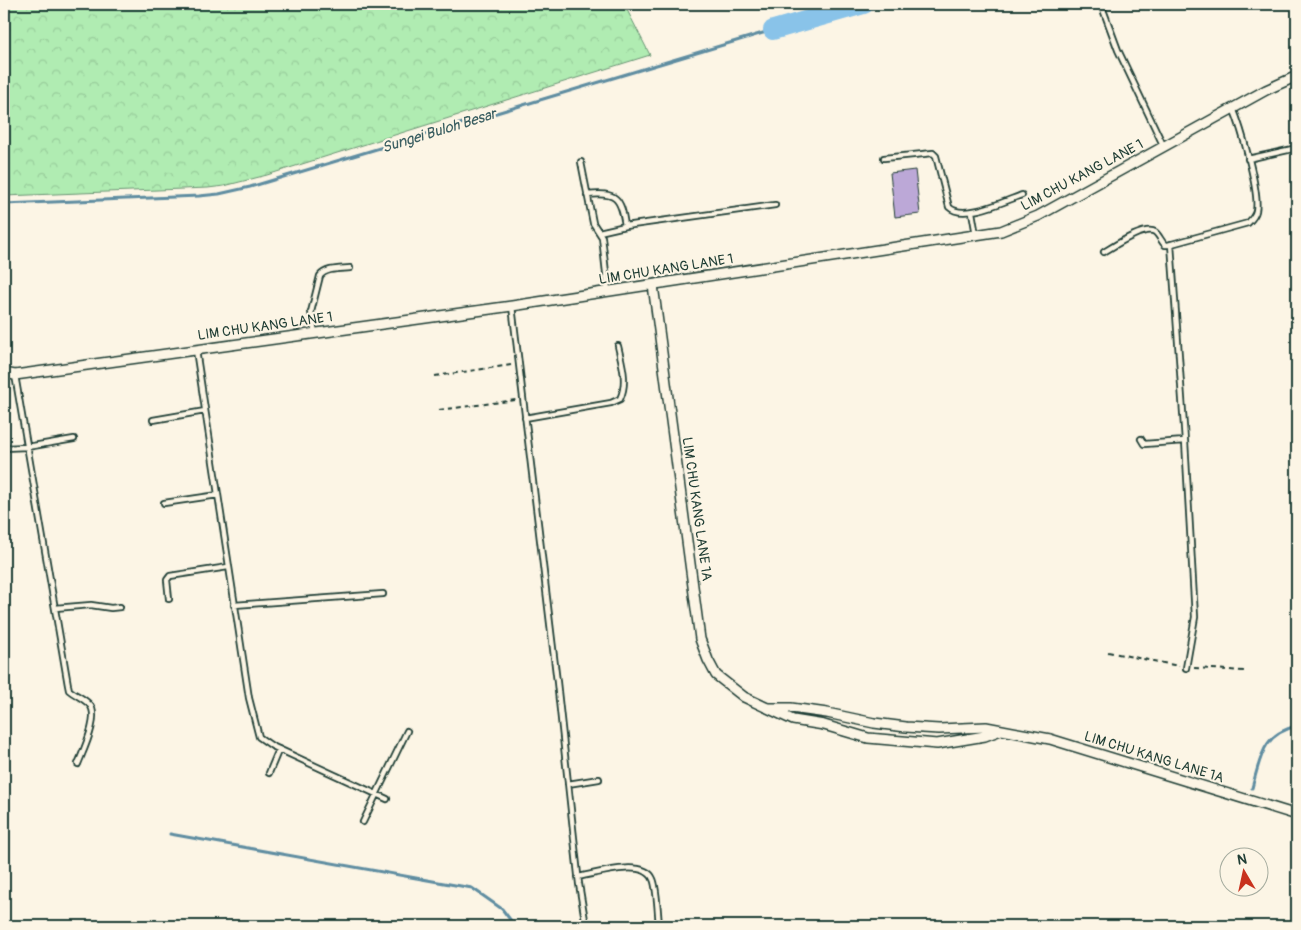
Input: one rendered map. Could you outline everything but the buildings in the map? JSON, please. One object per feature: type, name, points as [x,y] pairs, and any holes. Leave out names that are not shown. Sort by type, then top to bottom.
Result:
[{"type":"street","name":"LIM CHU KANG LANE 1","points":[[4,373],[15,375],[512,306],[1001,231],[1038,216],[1266,90],[1297,76]]},
{"type":"street","name":"LIM CHU KANG LANE 1A","points":[[652,285],[700,639],[716,675],[744,697],[764,708],[793,720],[824,725],[868,738],[937,744],[985,736],[1001,730]]},
{"type":"street","name":"LIM CHU KANG LANE 1A","points":[[764,708],[792,708],[906,727],[939,729],[986,727],[1050,739],[1297,812]]},
{"type":"lane","points":[[1101,4],[1118,50],[1164,147]]},
{"type":"lane","points":[[1104,252],[1139,232],[1150,230],[1155,232],[1165,245],[1248,223],[1253,218],[1256,210],[1256,192],[1240,125],[1233,108]]},
{"type":"lane","points":[[1248,159],[1297,148]]},
{"type":"lane","points":[[884,158],[932,153],[936,156],[949,207],[960,212],[972,212],[1022,196]]},
{"type":"lane","points":[[580,162],[593,223],[602,237],[608,292]]},
{"type":"lane","points":[[587,195],[608,194],[615,198],[624,217],[625,226]]},
{"type":"lane","points":[[599,232],[625,226],[775,205]]},
{"type":"lane","points":[[972,212],[976,235]]},
{"type":"lane","points":[[1171,244],[1195,617],[1186,668]]},
{"type":"lane","points":[[315,333],[311,312],[322,272],[350,268]]},
{"type":"lane","points":[[512,306],[578,877],[586,926]]},
{"type":"lane","points":[[525,418],[611,403],[620,399],[625,389],[618,346]]},
{"type":"lane","points":[[196,350],[228,567],[256,730],[259,737],[278,749],[387,799]]},
{"type":"lane","points":[[15,375],[69,690],[90,705],[94,715],[78,764]]},
{"type":"lane","points":[[153,420],[205,411]]},
{"type":"lane","points":[[1142,439],[1144,444],[1185,441]]},
{"type":"lane","points":[[4,448],[27,447],[74,440]]},
{"type":"lane","points":[[164,503],[218,495]]},
{"type":"lane","points":[[169,599],[167,580],[170,576],[228,567]]},
{"type":"lane","points":[[234,605],[382,594]]},
{"type":"lane","points":[[55,608],[92,605],[111,608],[120,607]]},
{"type":"lane","points":[[363,822],[407,731]]},
{"type":"lane","points":[[269,773],[278,749]]},
{"type":"lane","points":[[568,784],[599,779]]},
{"type":"lane","points":[[578,877],[628,868],[645,871],[653,878],[660,926]]},
{"type":"path","points":[[435,376],[519,364]]},
{"type":"path","points":[[439,410],[523,400]]},
{"type":"path","points":[[1108,652],[1186,668],[1245,670]]},
{"type":"green space","points":[[4,4],[624,4],[650,55],[267,175],[224,186],[4,196]]},
{"type":"waterway","name":"Sungei Buloh Besar","points":[[773,30],[864,4]]},
{"type":"waterway","name":"Sungei Buloh Besar","points":[[4,204],[199,196],[219,194],[250,187],[773,30]]},
{"type":"waterway","points":[[1252,788],[1261,757],[1270,741],[1276,735],[1297,726]]},
{"type":"waterway","points":[[170,834],[472,888],[502,909],[515,926]]}]
